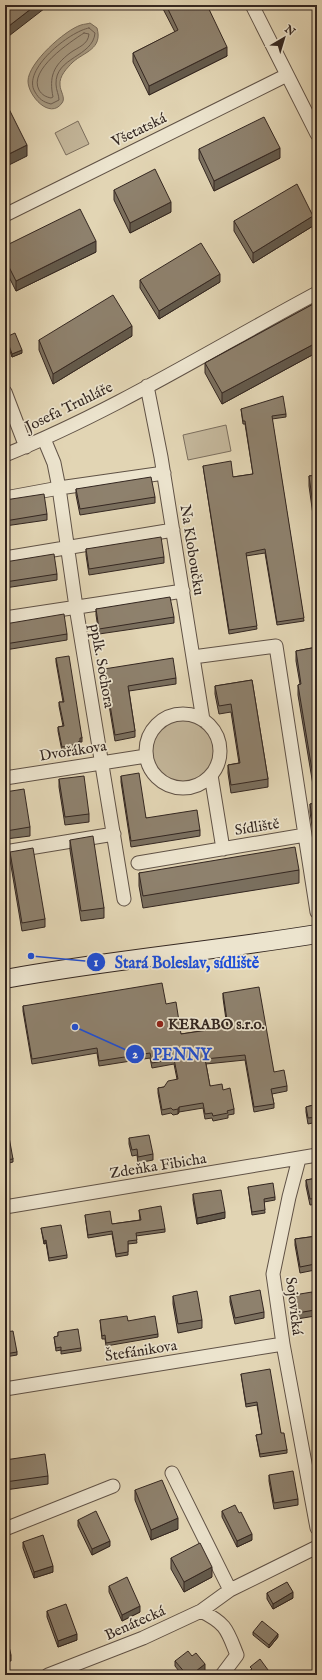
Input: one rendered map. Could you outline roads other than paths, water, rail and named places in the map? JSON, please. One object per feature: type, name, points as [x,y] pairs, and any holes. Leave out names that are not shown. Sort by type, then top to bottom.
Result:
[{"type":"main road","points":[[5,979],[53,970],[235,948],[317,934]]},
{"type":"street","points":[[252,5],[317,134]]},
{"type":"street","name":"Všetatská","points":[[5,215],[287,74]]},
{"type":"street","name":"Josefa Truhláře","points":[[5,455],[44,439],[147,386],[317,293]]},
{"type":"street","name":"Na Kloboučku","points":[[147,386],[164,473],[203,720]]},
{"type":"street","points":[[5,392],[26,446]]},
{"type":"street","name":"pplk. Sochora","points":[[44,439],[54,463],[59,488],[76,607],[124,900]]},
{"type":"street","points":[[5,498],[59,488],[164,473]]},
{"type":"street","points":[[5,558],[173,530]]},
{"type":"street","points":[[5,618],[183,591]]},
{"type":"street","points":[[193,657],[276,646],[317,912]]},
{"type":"street","points":[[189,714],[203,720],[212,728],[219,742],[219,758],[217,766],[211,775],[199,785],[184,788],[162,782],[151,770],[146,756],[146,748],[150,734],[154,727],[166,718],[174,715],[189,714]]},
{"type":"street","name":"Dvořákova","points":[[5,778],[146,756]]},
{"type":"street","points":[[211,775],[223,849]]},
{"type":"street","points":[[5,852],[114,834]]},
{"type":"street","name":"Sídliště","points":[[138,862],[305,835]]},
{"type":"street","name":"Zdeňka Fibicha","points":[[5,1207],[317,1155]]},
{"type":"street","name":"Sojovická","points":[[299,1159],[289,1197],[273,1274],[283,1344],[317,1528]]},
{"type":"street","name":"Štefánikova","points":[[5,1389],[283,1344]]},
{"type":"street","points":[[172,1473],[230,1590]]},
{"type":"street","points":[[5,1529],[113,1486]]},
{"type":"street","name":"Benátecká","points":[[48,1675],[143,1638],[201,1611],[230,1590],[317,1547]]},
{"type":"street","points":[[201,1611],[217,1619],[227,1630],[237,1655],[222,1675]]},
{"type":"water","points":[[90,23],[97,28],[97,41],[91,49],[73,62],[62,75],[60,85],[63,99],[62,103],[57,108],[52,109],[40,104],[32,93],[28,81],[34,65],[48,48],[66,33],[81,25]]},
{"type":"place","name":"Stará Boleslav, sídliště","points":[[31,956]]},
{"type":"place","name":"KERABO s.r.o.","points":[[160,1024]]},
{"type":"place","name":"PENNY","points":[[75,1027]]}]
